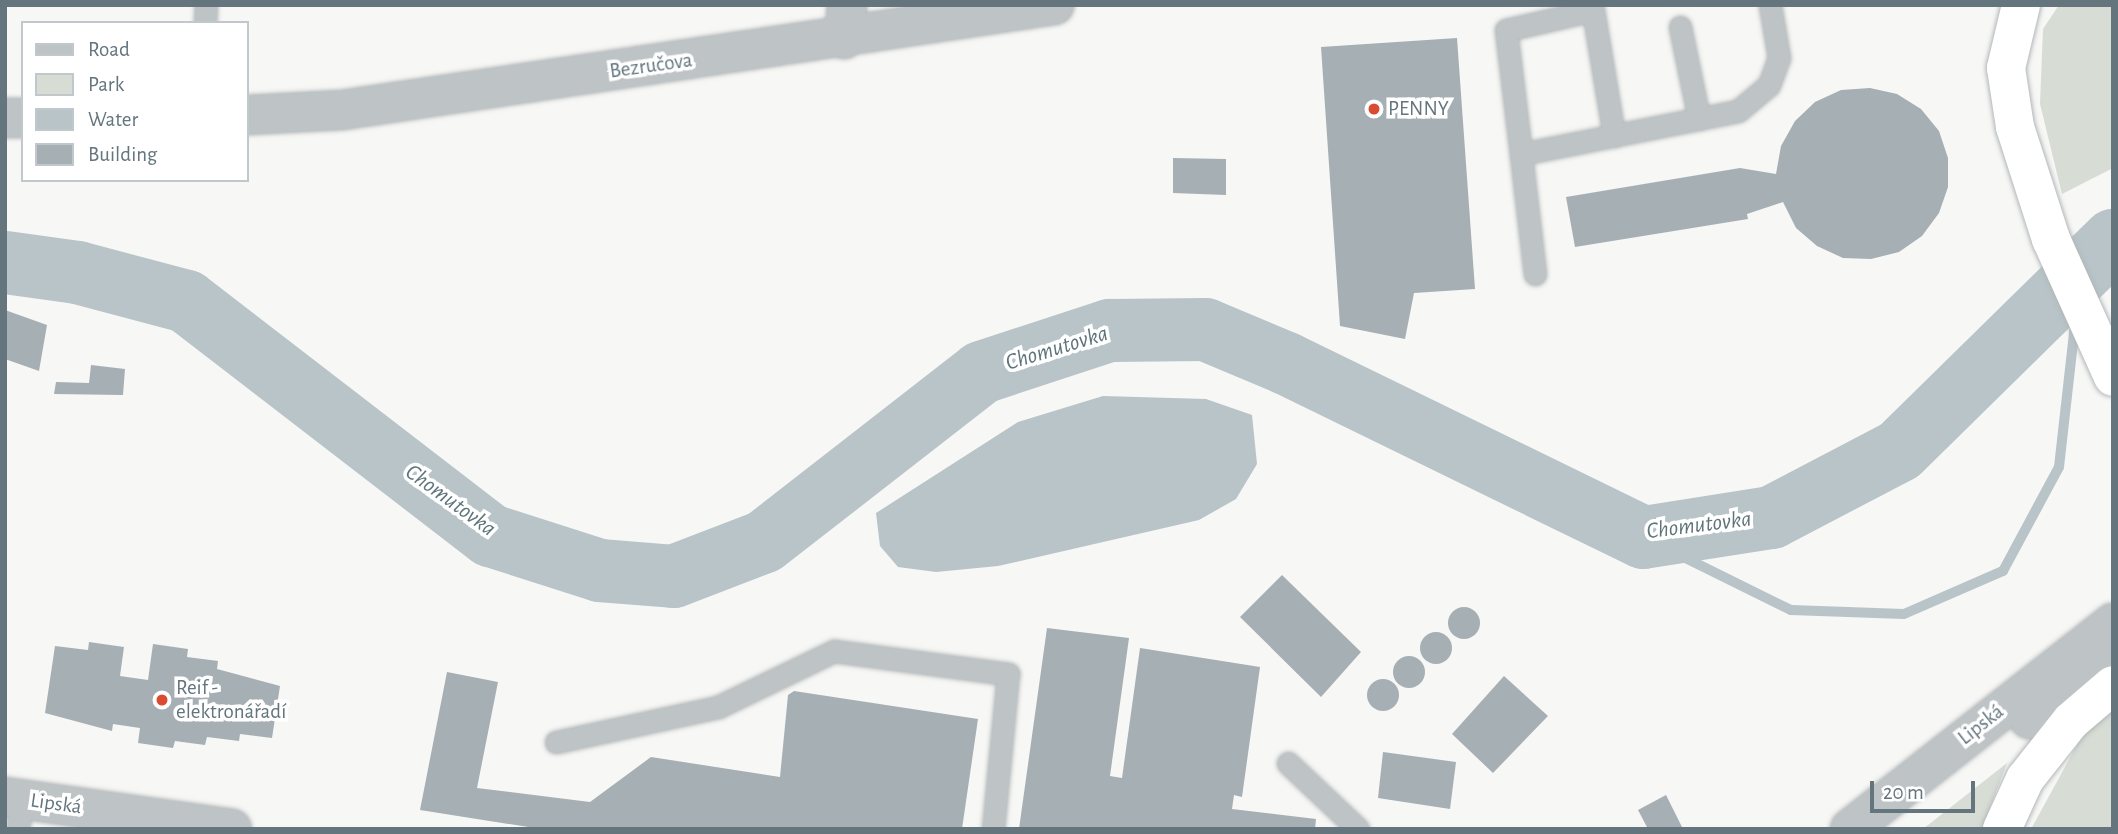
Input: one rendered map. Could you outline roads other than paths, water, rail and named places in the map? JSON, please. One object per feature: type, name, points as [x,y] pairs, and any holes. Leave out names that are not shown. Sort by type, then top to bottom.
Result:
[{"type":"highway","points":[[2021,5],[2006,68],[2015,127],[2051,239],[2094,344],[2113,377]]},
{"type":"highway","points":[[2003,829],[2033,770],[2071,721],[2113,685]]},
{"type":"street","name":"Bezručova","points":[[248,115],[342,110],[846,22],[1054,5]]},
{"type":"street","name":"Lipská","points":[[1850,829],[2113,623]]},
{"type":"street","name":"Lipská","points":[[1891,829],[2113,659]]},
{"type":"street","name":"Lipská","points":[[15,808],[232,829]]},
{"type":"lane","points":[[1521,154],[1738,111],[1769,85],[1779,58],[1770,5]]},
{"type":"lane","points":[[1535,274],[1506,30],[1593,10],[1614,136]]},
{"type":"lane","points":[[1679,27],[1699,119]]},
{"type":"lane","points":[[556,742],[718,707],[834,651],[1008,674],[993,829]]},
{"type":"lane","points":[[1288,763],[1358,829]]},
{"type":"water","points":[[1103,396],[1206,399],[1252,415],[1257,464],[1236,499],[1199,520],[998,566],[936,572],[898,567],[880,546],[876,513],[1018,422]]},
{"type":"waterway","name":"Chomutovka","points":[[5,262],[77,272],[186,301],[490,535],[599,570],[673,576],[764,541],[981,372],[1109,330],[1205,329],[1286,363],[1643,537],[1771,517],[1899,450],[2113,240]]},
{"type":"waterway","points":[[1643,537],[1791,610],[1904,614],[2003,571],[2059,467],[2075,324]]},
{"type":"place","name":"PENNY","points":[[1374,109]]},
{"type":"place","name":"Reif - elektronářadí","points":[[162,700]]}]
